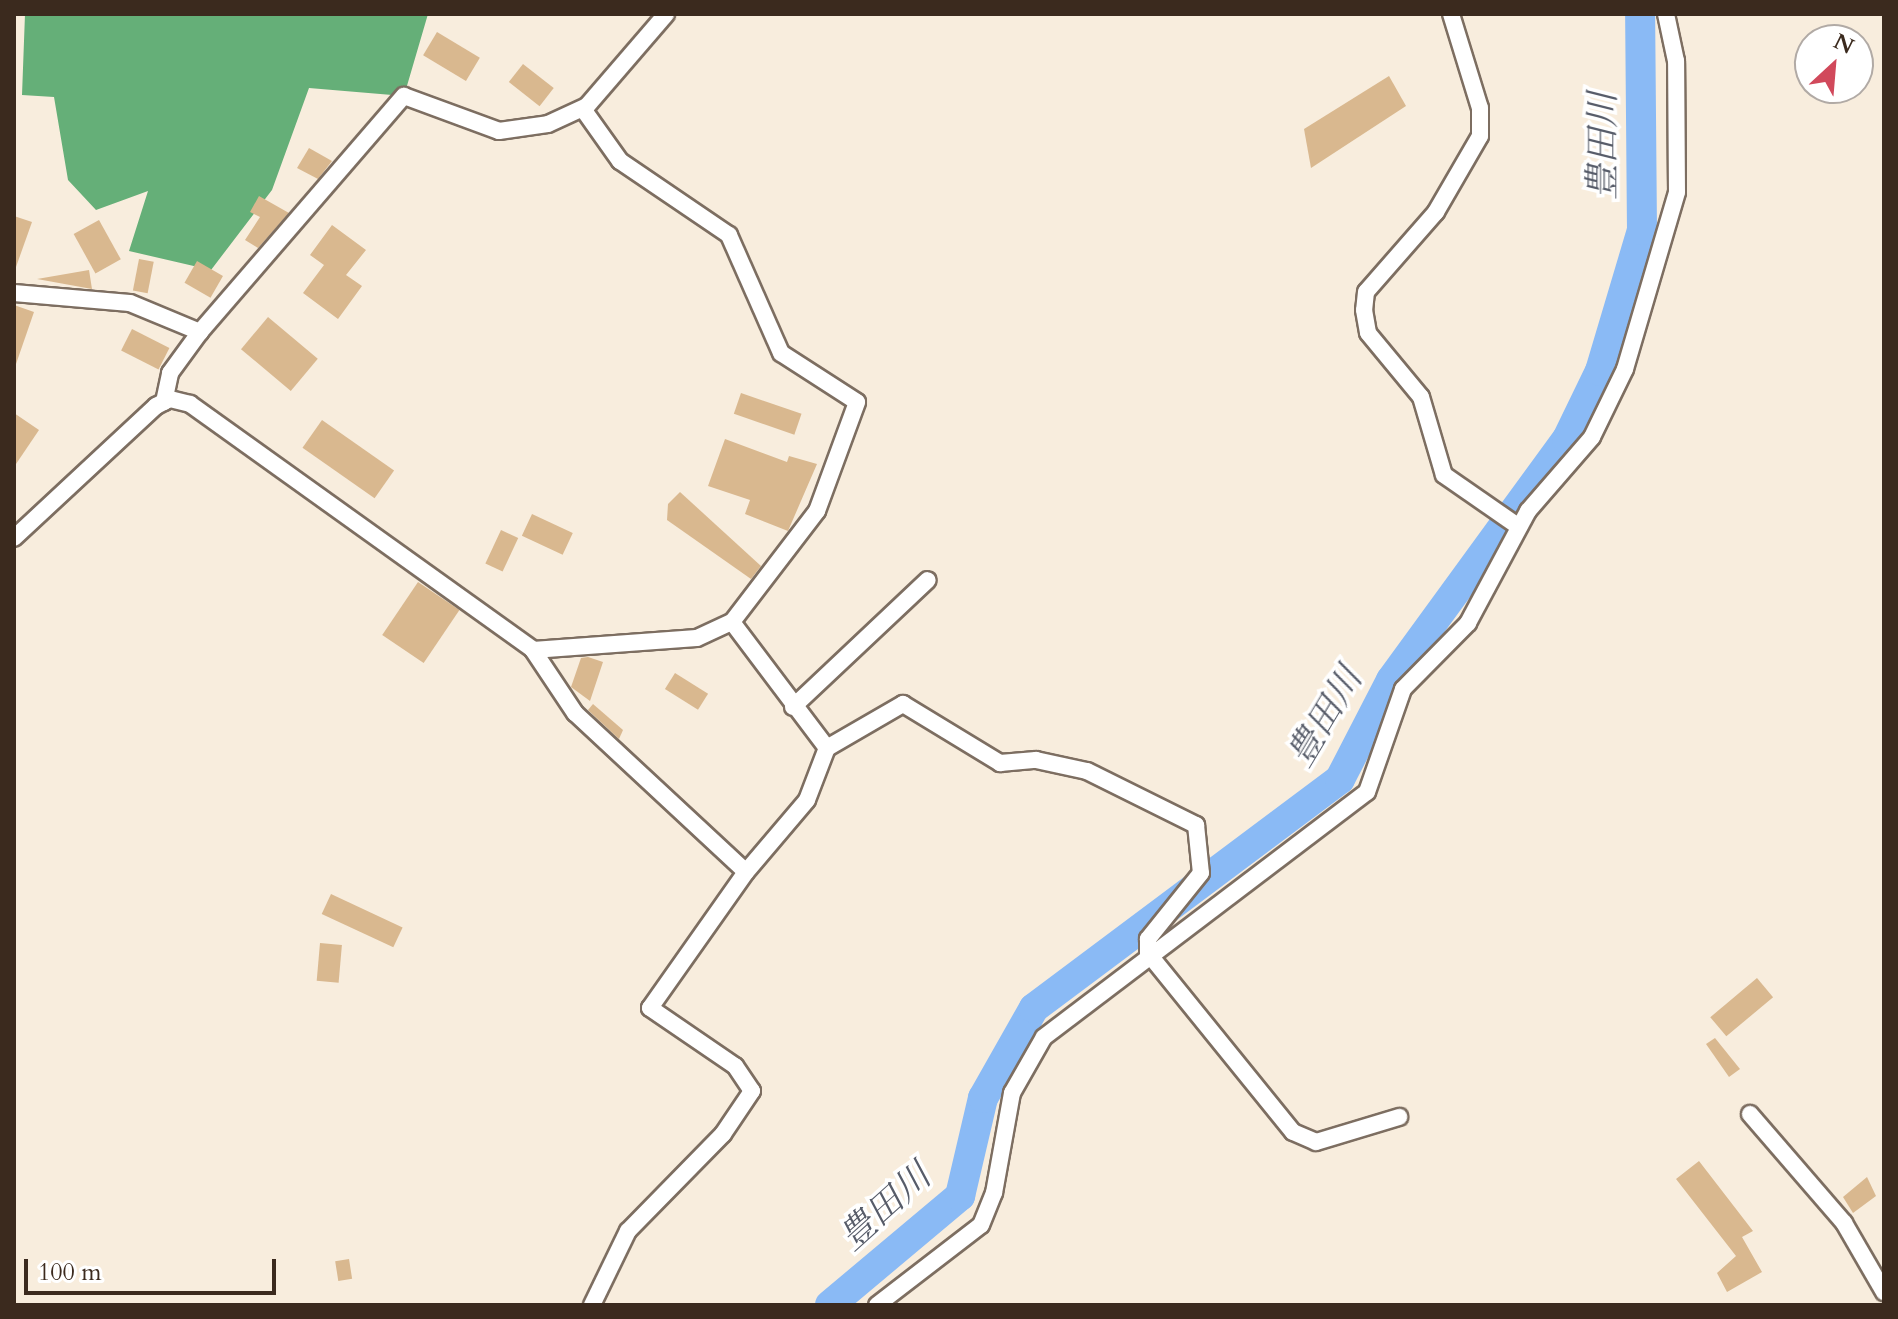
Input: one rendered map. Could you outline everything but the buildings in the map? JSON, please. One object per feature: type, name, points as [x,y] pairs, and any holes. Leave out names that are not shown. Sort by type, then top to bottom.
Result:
[{"type":"street","points":[[14,538],[164,402],[170,373],[200,332],[404,96],[499,131],[583,109],[666,14]]},
{"type":"street","points":[[1451,14],[1480,108],[1480,136],[1436,212],[1366,292],[1364,310],[1368,333],[1421,397],[1444,475],[1519,527]]},
{"type":"street","points":[[877,1305],[981,1225],[1024,1065],[1044,1037],[1148,953],[1367,792],[1403,689],[1468,623],[1519,527],[1592,437],[1625,369],[1666,242],[1677,192],[1676,61],[1666,14]]},
{"type":"street","points":[[533,650],[697,638],[732,622],[817,511],[857,402],[781,353],[729,235],[620,161],[583,109]]},
{"type":"street","points":[[14,293],[130,303],[200,332]]},
{"type":"street","points":[[164,402],[190,404],[533,650],[575,713],[746,872]]},
{"type":"street","points":[[793,707],[928,580]]},
{"type":"street","points":[[732,622],[793,707],[827,748]]},
{"type":"street","points":[[592,1305],[628,1231],[723,1134],[752,1091],[735,1066],[650,1008],[746,872],[807,800],[827,748],[903,704],[1000,763],[1036,760],[1087,771],[1181,814],[1196,825],[1203,846],[1201,873],[1148,939],[1148,953],[1293,1132],[1316,1142],[1399,1117]]},
{"type":"street","points":[[1750,1114],[1844,1223],[1884,1292]]},
{"type":"green space","points":[[25,14],[428,14],[404,96],[309,88],[272,190],[211,270],[129,251],[148,191],[96,210],[68,180],[54,97],[22,95]]},
{"type":"waterway","name":"豊田川","points":[[830,1305],[960,1196],[983,1098],[1034,1008],[1340,779],[1391,680],[1567,439],[1600,371],[1642,230],[1640,14]]}]
